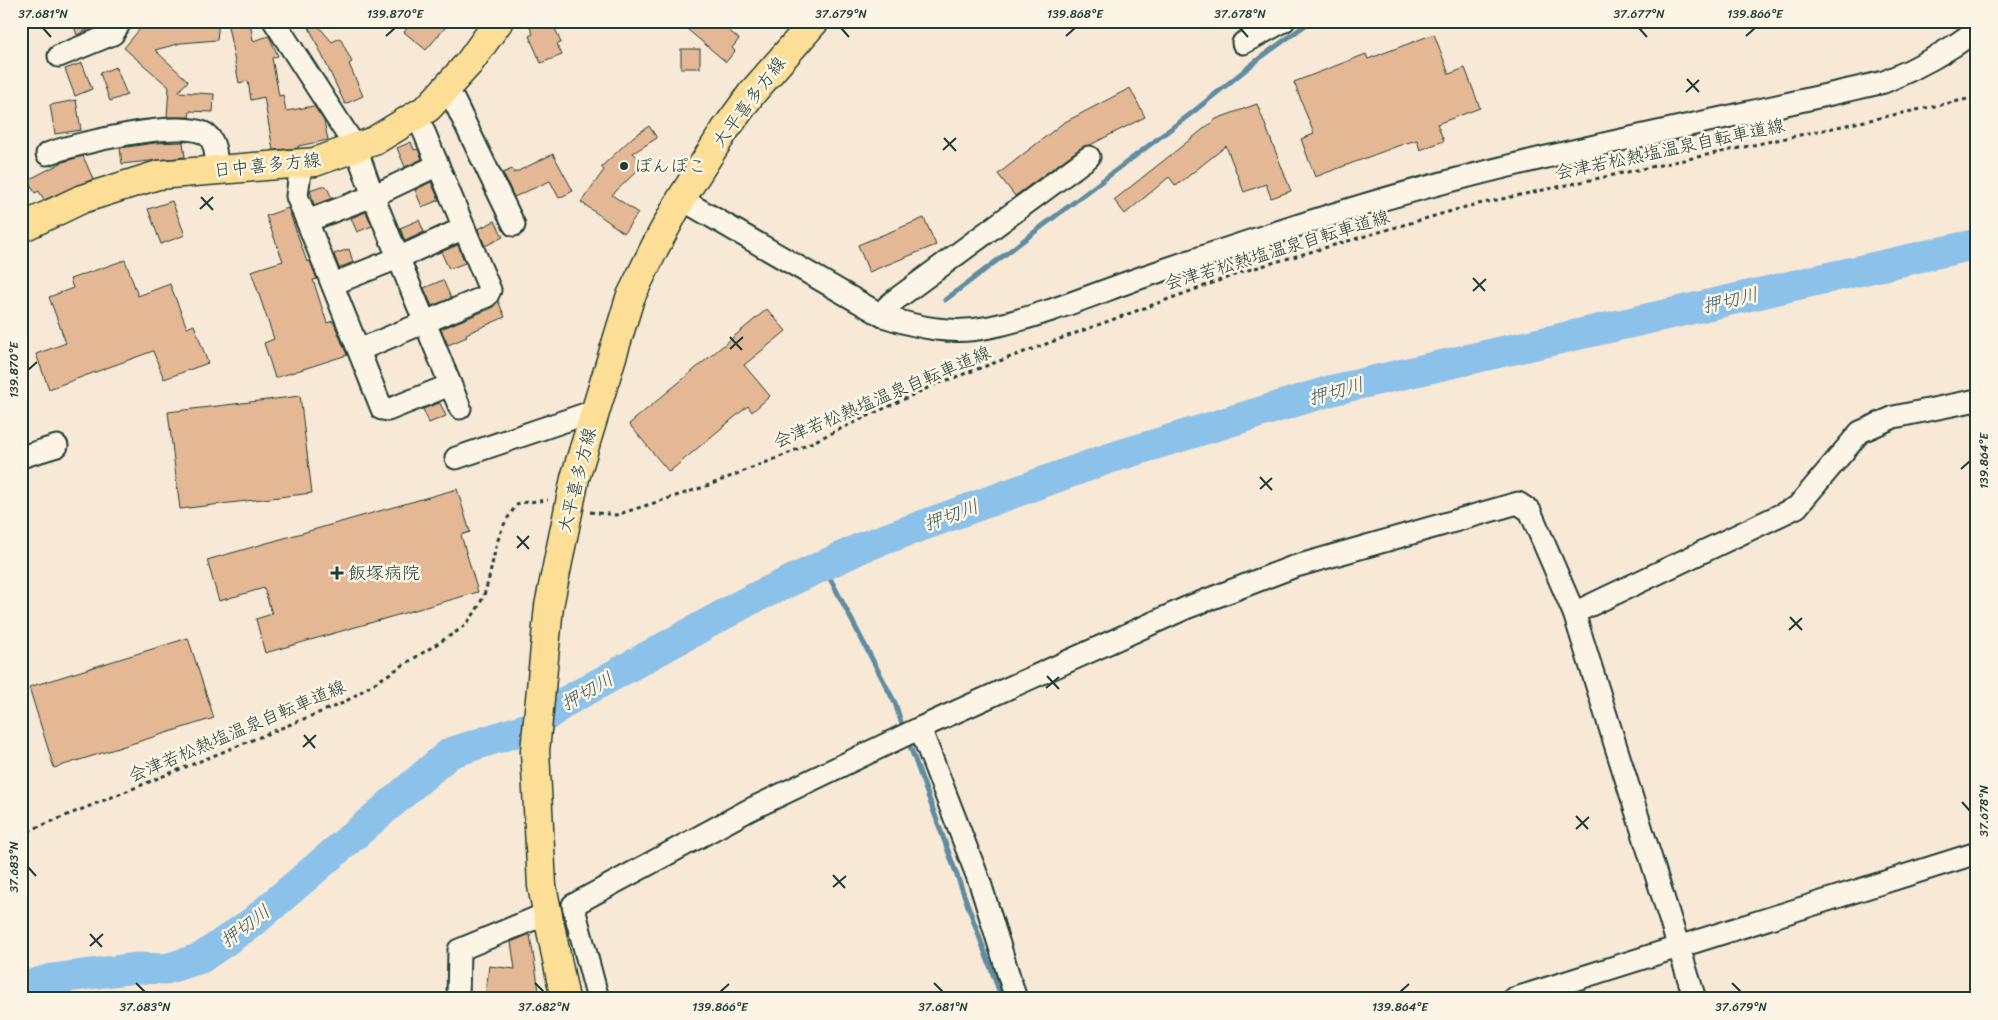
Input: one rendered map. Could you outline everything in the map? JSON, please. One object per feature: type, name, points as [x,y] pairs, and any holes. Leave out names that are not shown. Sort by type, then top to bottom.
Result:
[{"type":"main road","name":"日中喜多方線","points":[[21,228],[82,199],[158,175],[315,162],[374,141],[418,115],[448,88],[499,21]]},
{"type":"main road","name":"大平喜多方線","points":[[565,999],[542,886],[535,751],[549,606],[575,478],[630,298],[681,199],[752,93],[815,21]]},
{"type":"street","points":[[59,56],[113,34],[121,21]]},
{"type":"street","points":[[274,21],[356,148],[373,196],[460,408]]},
{"type":"street","points":[[1243,43],[1284,21]]},
{"type":"street","points":[[681,199],[883,316],[914,326],[950,332],[989,328],[1368,204],[1525,163],[1884,82],[1921,67],[1952,49],[1977,30]]},
{"type":"street","points":[[448,88],[514,225]]},
{"type":"street","points":[[359,350],[487,296],[490,290],[418,115]]},
{"type":"street","points":[[46,154],[73,144],[111,137],[162,130],[196,130],[209,136],[212,142],[217,171]]},
{"type":"street","points":[[883,316],[895,300],[1089,157]]},
{"type":"street","points":[[301,164],[297,196],[382,409],[388,410],[450,386]]},
{"type":"street","points":[[307,221],[373,196],[438,166]]},
{"type":"street","points":[[333,284],[398,258],[464,228]]},
{"type":"street","points":[[1574,613],[1797,507],[1860,432],[1894,417],[1977,400]]},
{"type":"street","points":[[456,458],[594,411]]},
{"type":"street","points":[[21,457],[57,446]]},
{"type":"street","points":[[598,999],[573,905],[749,810],[920,728],[1186,608],[1293,567],[1518,503],[1530,511],[1574,613],[1695,999]]},
{"type":"street","points":[[920,728],[980,884],[1016,999]]},
{"type":"street","points":[[1513,999],[1977,853]]},
{"type":"street","points":[[458,999],[459,950],[548,913]]},
{"type":"path","name":"会津若松熱塩温泉自転車道線","points":[[583,510],[616,516],[704,487],[787,454],[934,385],[1248,270],[1469,206],[1977,97]]},
{"type":"path","name":"会津若松熱塩温泉自転車道線","points":[[21,834],[343,703],[451,635],[473,619],[484,600],[497,541],[510,513],[519,503],[548,500]]},
{"type":"building","points":[[72,21],[106,21],[77,35]]},
{"type":"building","points":[[137,21],[219,21],[217,40],[181,43],[155,50],[188,81],[178,92],[214,94],[213,112],[190,111],[189,117],[167,117],[169,87],[124,48],[139,30]]},
{"type":"building","points":[[227,21],[250,21],[253,41],[269,36],[278,56],[272,58],[279,96],[283,95],[286,111],[314,106],[324,121],[328,140],[298,146],[299,148],[273,150],[264,97],[251,100],[248,81],[239,83]]},
{"type":"building","points":[[306,21],[314,21],[332,42],[340,38],[352,62],[349,64],[363,96],[345,104]]},
{"type":"building","points":[[413,21],[451,21],[426,50],[404,32]]},
{"type":"building","points":[[527,21],[552,21],[561,43],[557,44],[562,55],[541,63],[529,36],[533,34]]},
{"type":"building","points":[[694,21],[718,21],[739,39],[732,48],[735,51],[726,62],[687,29]]},
{"type":"building","points":[[1434,34],[1449,74],[1465,68],[1480,108],[1437,124],[1444,141],[1420,150],[1417,140],[1315,177],[1301,139],[1314,134],[1294,82],[1366,54],[1368,59]]},
{"type":"building","points":[[681,49],[700,49],[700,68],[681,68]]},
{"type":"building","points":[[82,63],[92,89],[75,96],[65,69]]},
{"type":"building","points":[[116,67],[127,95],[110,101],[100,73]]},
{"type":"building","points":[[1130,88],[1145,117],[1090,145],[1082,147],[1015,196],[998,174],[1063,123]]},
{"type":"building","points":[[76,100],[81,130],[55,134],[50,105]]},
{"type":"building","points":[[1257,104],[1291,191],[1271,198],[1266,184],[1244,192],[1226,146],[1176,186],[1169,177],[1125,214],[1114,200],[1216,119]]},
{"type":"building","points":[[649,126],[657,138],[633,153],[644,164],[612,195],[638,213],[624,233],[581,202],[604,170],[601,167],[633,137]]},
{"type":"building","points":[[183,142],[185,157],[122,164],[120,148],[155,143]]},
{"type":"building","points":[[411,142],[414,150],[418,149],[422,159],[405,167],[397,148]]},
{"type":"building","points":[[553,154],[573,191],[559,198],[550,181],[514,197],[503,173],[512,169],[514,173]]},
{"type":"building","points":[[83,156],[93,179],[44,200],[39,191],[35,193],[28,180],[63,162]]},
{"type":"building","points":[[431,182],[439,200],[422,207],[415,190]]},
{"type":"building","points":[[326,186],[332,198],[314,205],[310,190]]},
{"type":"building","points":[[172,201],[185,235],[161,244],[148,209]]},
{"type":"building","points":[[288,208],[307,262],[310,261],[317,279],[313,280],[327,323],[333,321],[347,355],[275,378],[264,343],[274,339],[251,271],[283,261],[266,216]]},
{"type":"building","points":[[366,212],[372,226],[357,232],[351,218]]},
{"type":"building","points":[[924,218],[936,245],[869,272],[858,245]]},
{"type":"building","points":[[419,220],[424,232],[405,241],[400,228]]},
{"type":"building","points":[[495,221],[503,237],[485,246],[478,229]]},
{"type":"building","points":[[458,245],[465,263],[449,269],[441,252]]},
{"type":"building","points":[[349,249],[353,262],[339,268],[334,254]]},
{"type":"building","points":[[125,260],[138,296],[170,284],[187,328],[194,325],[208,363],[164,379],[153,351],[49,389],[36,354],[66,343],[49,297],[73,288],[70,279]]},
{"type":"building","points":[[443,280],[451,298],[432,306],[424,288]]},
{"type":"building","points":[[498,301],[505,317],[466,334],[467,337],[448,345],[441,329],[492,308]]},
{"type":"building","points":[[767,309],[786,331],[744,365],[770,396],[752,412],[748,406],[669,472],[629,424]]},
{"type":"building","points":[[300,396],[312,493],[180,509],[168,412]]},
{"type":"building","points":[[440,403],[446,416],[429,423],[423,409]]},
{"type":"building","points":[[457,489],[470,532],[461,535],[478,592],[265,653],[256,619],[272,614],[264,588],[219,601],[207,560]]},
{"type":"building","points":[[188,638],[214,718],[54,768],[29,687]]},
{"type":"building","points":[[530,935],[539,990],[504,997],[504,999],[485,999],[489,966],[515,969],[511,942]]},
{"type":"waterway","points":[[945,300],[1311,21]]},
{"type":"waterway","name":"押切川","points":[[21,988],[52,979],[136,968],[166,969],[201,958],[253,922],[450,753],[531,727],[565,702],[750,600],[863,547],[1107,459],[1333,390],[1977,244]]},
{"type":"waterway","points":[[823,565],[895,703],[904,731]]},
{"type":"waterway","points":[[907,738],[1002,999]]},
{"type":"place","name":"ぽんぽこ","points":[[624,166]]},
{"type":"place","name":"飯塚病院","points":[[337,573]]}]
